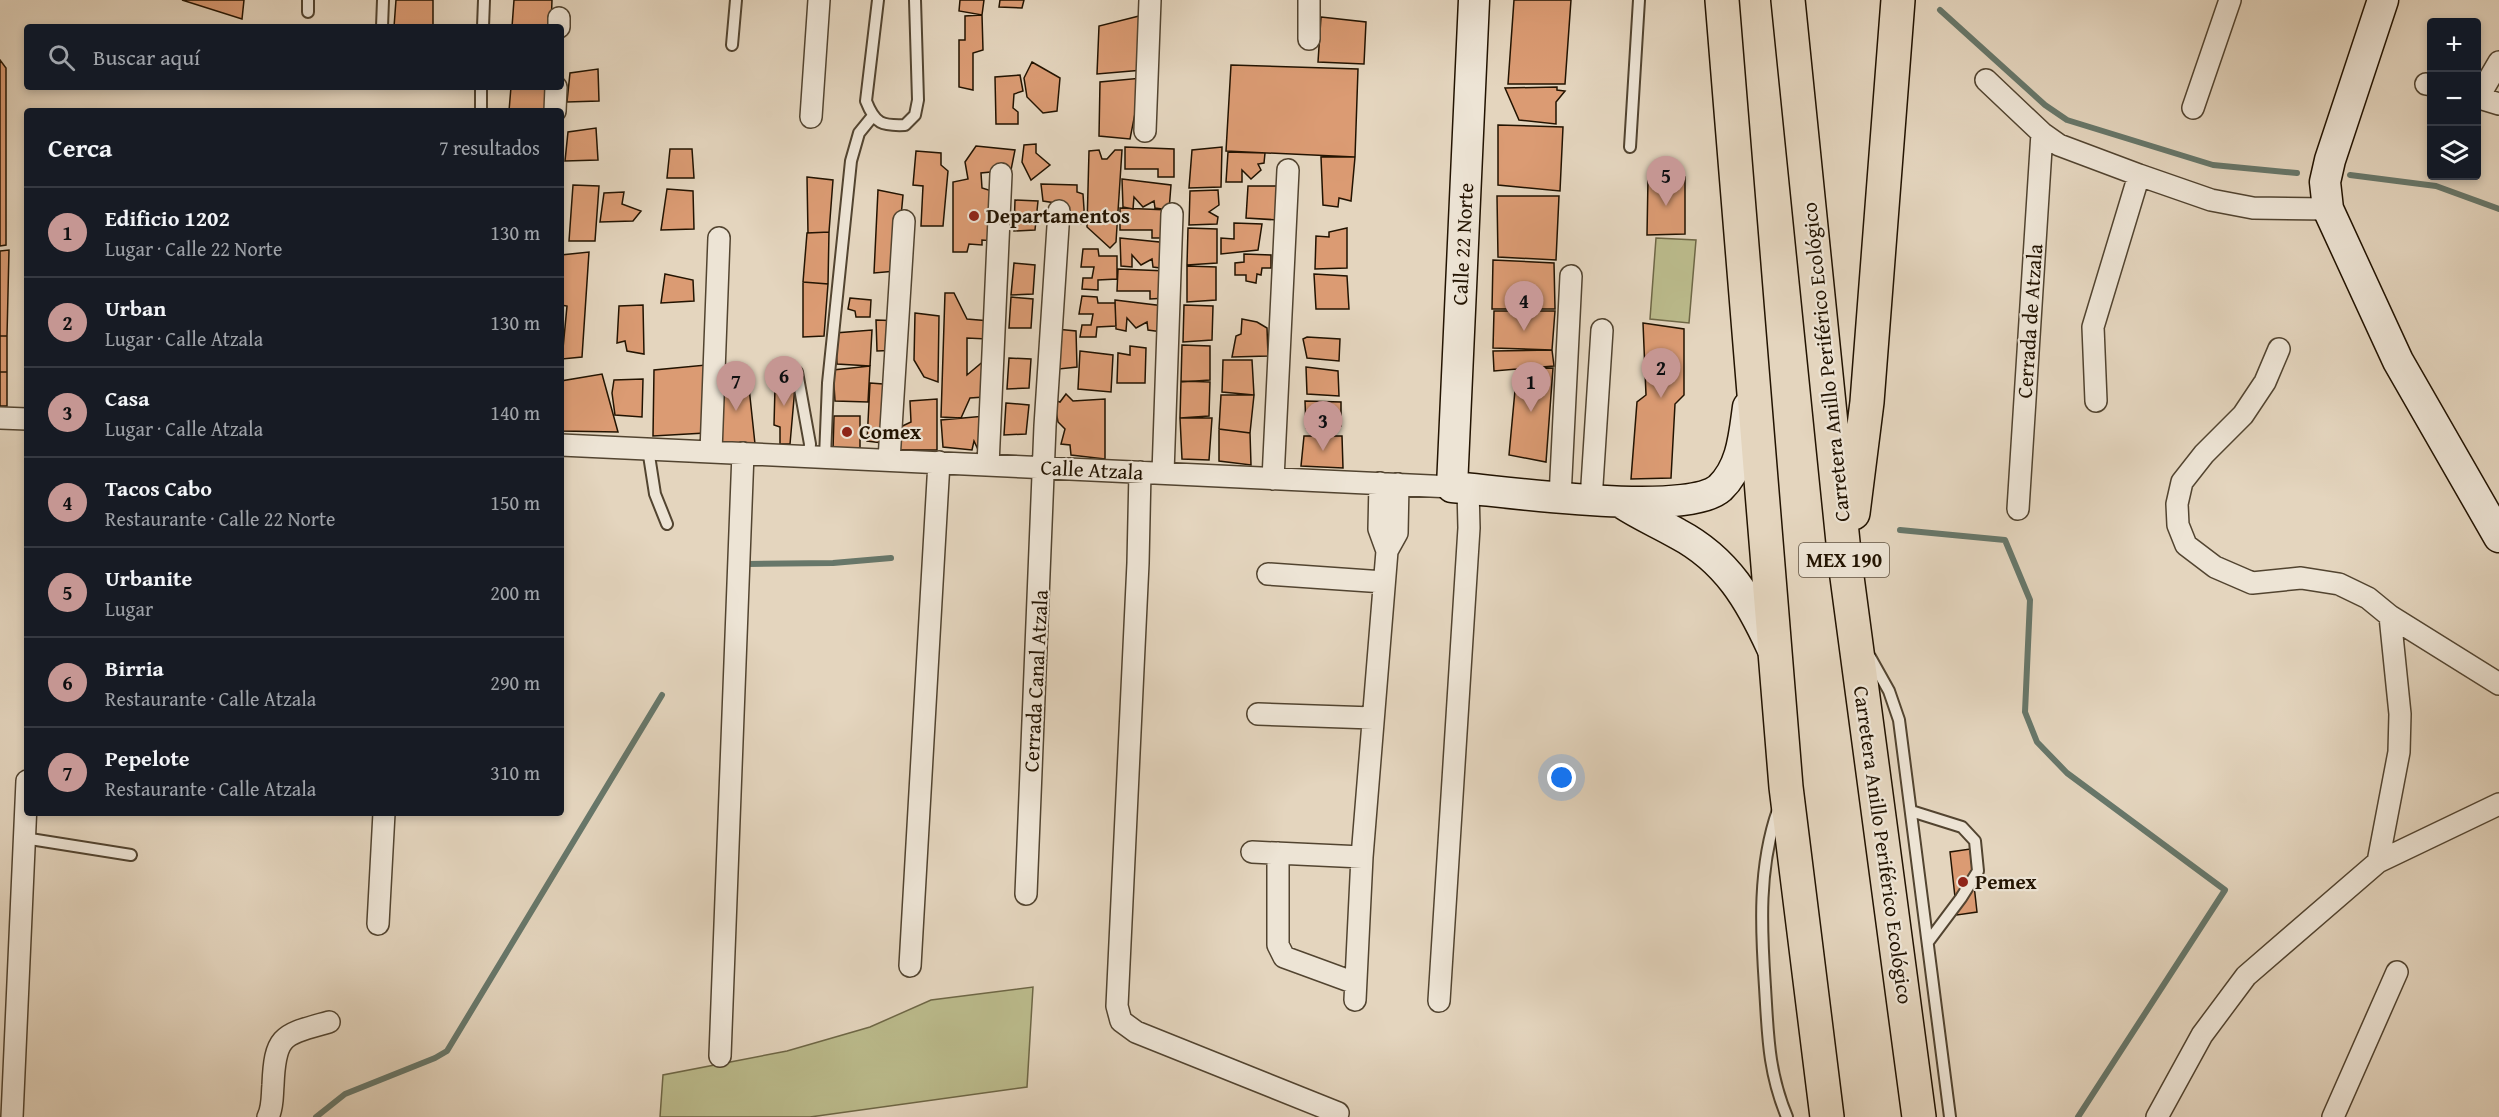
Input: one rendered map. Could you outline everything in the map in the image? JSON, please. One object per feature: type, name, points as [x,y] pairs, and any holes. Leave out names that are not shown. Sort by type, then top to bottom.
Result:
[{"type":"highway","name":"MEX 190","points":[[1722,0],[1786,787],[1827,1117]]},
{"type":"highway","name":"Carretera Anillo Periférico Ecológico","points":[[1788,0],[1845,562],[1919,1117]]},
{"type":"highway","points":[[1845,562],[1868,402],[1898,0]]},
{"type":"street","points":[[811,117],[819,0]]},
{"type":"street","points":[[1145,131],[1150,0]]},
{"type":"street","points":[[1309,0],[1309,39]]},
{"type":"street","name":"Calle 22 Norte","points":[[1460,488],[1474,0]]},
{"type":"street","points":[[2193,108],[2230,0]]},
{"type":"street","points":[[2383,0],[2330,160],[2325,182],[2328,209],[2398,361],[2499,537]]},
{"type":"street","points":[[2481,91],[2499,62]]},
{"type":"street","points":[[1986,80],[2042,133],[2059,145],[2211,200],[2253,208],[2328,209]]},
{"type":"street","points":[[555,108],[556,90]]},
{"type":"street","points":[[2481,98],[2499,104]]},
{"type":"street","name":"Cerrada de Atzala","points":[[2018,509],[2042,133]]},
{"type":"street","points":[[1273,479],[1288,170]]},
{"type":"street","points":[[988,465],[1001,174]]},
{"type":"street","points":[[2096,401],[2093,327],[2139,175]]},
{"type":"street","name":"Cerrada Canal Atzala","points":[[1026,894],[1044,468],[1059,211]]},
{"type":"street","points":[[1163,473],[1172,214]]},
{"type":"street","points":[[889,460],[904,221]]},
{"type":"street","points":[[711,452],[719,238]]},
{"type":"street","points":[[1560,497],[1571,276]]},
{"type":"street","points":[[1591,500],[1602,330]]},
{"type":"street","points":[[2279,349],[2265,382],[2243,415],[2204,454],[2182,482],[2177,504],[2178,525],[2186,545],[2215,567],[2252,583],[2301,578],[2338,584],[2368,598],[2390,616],[2499,684]]},
{"type":"street","name":"Calle Atzala","points":[[564,445],[1389,484],[1622,503],[1701,498],[1720,487],[1730,476],[1740,455],[1753,379]]},
{"type":"street","points":[[0,418],[24,419]]},
{"type":"street","points":[[720,1056],[743,453]]},
{"type":"street","points":[[910,966],[939,462]]},
{"type":"street","points":[[1140,472],[1138,563],[1117,1006],[1121,1021],[1136,1032],[1338,1113]]},
{"type":"street","points":[[1278,853],[1278,945],[1284,957],[1356,991],[1362,857],[1387,551],[1379,529],[1389,484]]},
{"type":"street","points":[[1439,1001],[1469,528],[1460,488]]},
{"type":"street","name":"Calle Atzala","points":[[1622,503],[1645,518],[1679,534],[1707,553],[1723,568],[1750,602],[1775,656]]},
{"type":"street","points":[[1268,574],[1384,582]]},
{"type":"street","points":[[2378,861],[2399,752],[2400,714],[2390,616]]},
{"type":"street","points":[[1257,714],[1373,718]]},
{"type":"street","points":[[2157,1117],[2202,1035],[2246,976],[2378,861],[2499,804]]},
{"type":"street","points":[[12,1117],[25,816]]},
{"type":"street","points":[[378,924],[384,816]]},
{"type":"street","points":[[1252,852],[1362,857]]},
{"type":"street","points":[[2333,1117],[2397,972]]},
{"type":"street","points":[[268,1117],[271,1109],[274,1063],[278,1046],[293,1032],[329,1022]]},
{"type":"lane","points":[[308,0],[308,12]]},
{"type":"lane","points":[[382,24],[383,0]]},
{"type":"lane","points":[[483,24],[484,0]]},
{"type":"lane","points":[[732,45],[736,0]]},
{"type":"lane","points":[[878,0],[866,102],[872,117],[888,125],[905,125],[915,115],[918,100],[915,0]]},
{"type":"lane","points":[[1630,147],[1639,0]]},
{"type":"lane","points":[[481,90],[481,108]]},
{"type":"lane","points":[[817,457],[830,371],[851,161],[860,133],[872,117]]},
{"type":"lane","points":[[797,372],[810,444],[817,457]]},
{"type":"lane","points":[[648,449],[655,494],[667,524]]},
{"type":"lane","points":[[1854,632],[1882,677],[1895,705],[1911,811],[1950,1117]]},
{"type":"lane","points":[[1786,787],[1773,823],[1766,858],[1761,933],[1769,1062],[1787,1117]]},
{"type":"lane","points":[[1911,811],[1962,828],[1975,842],[1978,871],[1928,942]]},
{"type":"lane","points":[[24,838],[131,855]]},
{"type":"green space","points":[[1656,238],[1696,240],[1689,323],[1650,319]]},
{"type":"green space","points":[[1033,987],[1027,1087],[810,1117],[660,1117],[663,1075],[787,1051],[870,1027],[931,1000]]},
{"type":"building","points":[[182,0],[244,0],[242,19]]},
{"type":"building","points":[[396,0],[433,0],[433,24],[394,24]]},
{"type":"building","points":[[514,0],[552,0],[551,24],[512,24]]},
{"type":"building","points":[[960,0],[984,0],[982,15],[959,11]]},
{"type":"building","points":[[1000,0],[1024,0],[1022,8],[999,7]]},
{"type":"building","points":[[1514,0],[1571,0],[1565,84],[1508,84]]},
{"type":"building","points":[[982,15],[983,50],[973,53],[973,90],[959,87],[959,40],[965,40],[965,16]]},
{"type":"building","points":[[1143,15],[1143,70],[1097,74],[1099,26]]},
{"type":"building","points":[[1321,17],[1366,22],[1364,64],[1318,62]]},
{"type":"building","points":[[0,60],[6,68],[6,245],[0,246]]},
{"type":"building","points":[[1032,62],[1060,78],[1057,111],[1043,113],[1027,97],[1024,78]]},
{"type":"building","points":[[1231,65],[1358,69],[1355,157],[1226,151]]},
{"type":"building","points":[[598,69],[599,101],[567,102],[570,73]]},
{"type":"building","points":[[1020,75],[1023,91],[1014,94],[1013,108],[1018,112],[1018,124],[996,124],[995,77]]},
{"type":"building","points":[[1142,78],[1130,139],[1099,136],[1100,82]]},
{"type":"building","points":[[1557,87],[1557,90],[1565,91],[1556,102],[1556,124],[1519,120],[1505,88]]},
{"type":"building","points":[[511,90],[549,90],[548,108],[509,108]]},
{"type":"building","points":[[1498,125],[1563,127],[1560,191],[1498,185]]},
{"type":"building","points":[[596,128],[598,160],[565,161],[568,132]]},
{"type":"building","points":[[1036,144],[1036,153],[1050,165],[1031,180],[1022,162],[1024,145]]},
{"type":"building","name":"Departamentos","points":[[976,146],[1015,150],[1011,170],[981,173],[982,188],[995,192],[994,241],[982,240],[982,245],[969,244],[967,252],[953,252],[953,182],[968,179],[965,162]]},
{"type":"building","points":[[1125,147],[1174,149],[1174,177],[1158,177],[1158,169],[1125,169]]},
{"type":"building","points":[[1222,147],[1221,187],[1189,188],[1192,150]]},
{"type":"building","points":[[670,149],[692,149],[694,178],[667,178]]},
{"type":"building","name":"Departamentos","points":[[1099,150],[1102,159],[1107,159],[1115,150],[1122,150],[1116,242],[1110,248],[1087,227],[1089,151]]},
{"type":"building","name":"Departamentos","points":[[916,151],[941,153],[941,165],[948,171],[943,226],[921,226],[923,186],[913,185]]},
{"type":"building","points":[[1228,152],[1265,153],[1264,163],[1258,164],[1261,170],[1251,179],[1242,170],[1242,182],[1226,182]]},
{"type":"building","points":[[1321,157],[1355,157],[1351,201],[1339,198],[1338,207],[1323,205]]},
{"type":"building","points":[[807,177],[833,180],[829,232],[808,233]]},
{"type":"building","points":[[1685,177],[1685,234],[1647,235],[1648,178]]},
{"type":"building","points":[[1122,179],[1171,185],[1169,210],[1155,208],[1154,201],[1143,207],[1134,197],[1133,209],[1123,207]]},
{"type":"building","points":[[1041,184],[1077,185],[1077,192],[1083,194],[1085,224],[1073,223],[1062,204],[1043,201]]},
{"type":"building","points":[[573,185],[599,186],[595,241],[569,241]]},
{"type":"building","points":[[1248,186],[1280,186],[1278,220],[1246,218]]},
{"type":"building","points":[[667,189],[693,191],[694,229],[661,230]]},
{"type":"building","points":[[878,190],[903,195],[896,271],[874,273]]},
{"type":"building","points":[[1218,190],[1219,205],[1209,212],[1218,217],[1217,224],[1189,225],[1190,191]]},
{"type":"building","points":[[624,192],[622,204],[641,211],[633,221],[600,222],[604,193]]},
{"type":"building","points":[[1497,196],[1559,196],[1556,260],[1498,257]]},
{"type":"building","points":[[1015,200],[1038,201],[1035,230],[1014,231]]},
{"type":"building","points":[[1120,208],[1169,210],[1169,238],[1152,238],[1152,230],[1120,230]]},
{"type":"building","points":[[1234,223],[1262,224],[1258,250],[1221,254],[1221,238],[1234,239]]},
{"type":"building","points":[[1188,228],[1217,229],[1217,263],[1187,265]]},
{"type":"building","points":[[1347,228],[1347,268],[1315,269],[1316,236],[1329,237],[1329,232]]},
{"type":"building","points":[[829,232],[828,284],[803,282],[807,233]]},
{"type":"building","points":[[1120,238],[1169,243],[1168,269],[1153,267],[1152,259],[1141,265],[1132,255],[1132,267],[1121,266]]},
{"type":"building","points":[[1083,249],[1098,249],[1099,256],[1117,256],[1117,279],[1098,280],[1098,290],[1082,289],[1083,278],[1092,278],[1094,267],[1081,267]]},
{"type":"building","points":[[9,250],[7,336],[0,336],[0,251]]},
{"type":"building","points":[[589,252],[582,357],[564,359],[567,306],[564,306],[564,255]]},
{"type":"building","points":[[1244,254],[1271,255],[1271,268],[1262,268],[1261,275],[1257,274],[1256,283],[1246,281],[1246,275],[1235,275],[1235,263],[1244,262]]},
{"type":"building","points":[[1493,260],[1554,263],[1555,309],[1492,309]]},
{"type":"building","points":[[1014,263],[1035,265],[1033,294],[1011,295]]},
{"type":"building","points":[[1187,266],[1216,267],[1216,300],[1187,302]]},
{"type":"building","points":[[1118,269],[1167,271],[1167,298],[1150,299],[1150,291],[1117,291]]},
{"type":"building","points":[[665,274],[693,280],[694,301],[661,303]]},
{"type":"building","points":[[1314,274],[1347,276],[1349,309],[1316,309]]},
{"type":"building","points":[[803,282],[828,284],[824,336],[803,337]]},
{"type":"building","points":[[945,293],[954,293],[967,319],[990,321],[987,339],[967,338],[967,375],[985,360],[984,397],[970,398],[961,418],[941,417]]},
{"type":"building","points":[[1082,296],[1097,297],[1098,303],[1115,303],[1116,326],[1097,327],[1096,337],[1080,337],[1082,325],[1091,325],[1093,314],[1079,314]]},
{"type":"building","points":[[1011,297],[1033,299],[1031,328],[1009,328]]},
{"type":"building","points":[[850,298],[871,300],[870,317],[856,317],[855,311],[848,309]]},
{"type":"building","points":[[1115,300],[1164,306],[1162,332],[1148,330],[1147,322],[1136,328],[1127,318],[1126,331],[1116,329]]},
{"type":"building","points":[[643,305],[644,354],[627,351],[625,341],[617,343],[619,306]]},
{"type":"building","points":[[1184,305],[1213,306],[1212,340],[1183,342]]},
{"type":"building","points":[[1494,311],[1555,311],[1552,350],[1493,348]]},
{"type":"building","points":[[915,313],[939,316],[938,382],[924,377],[914,360]]},
{"type":"building","points":[[1242,319],[1257,322],[1267,328],[1268,356],[1232,357],[1236,336],[1241,334]]},
{"type":"building","points":[[876,320],[903,321],[901,350],[877,351]]},
{"type":"building","points":[[1643,323],[1684,329],[1684,395],[1675,404],[1671,478],[1631,479],[1637,402],[1646,395]]},
{"type":"building","points":[[1056,329],[1076,331],[1077,367],[1059,369]]},
{"type":"building","points":[[872,330],[870,366],[837,364],[835,333]]},
{"type":"building","points":[[0,336],[7,336],[7,372],[0,372]]},
{"type":"building","points":[[1307,337],[1340,339],[1339,361],[1307,358],[1303,339]]},
{"type":"building","points":[[1182,345],[1210,346],[1210,380],[1181,382]]},
{"type":"building","points":[[1130,346],[1146,348],[1145,383],[1117,383],[1118,353],[1130,355]]},
{"type":"building","points":[[1552,350],[1554,366],[1494,371],[1493,351]]},
{"type":"building","points":[[1080,351],[1113,355],[1111,392],[1078,389]]},
{"type":"building","points":[[1009,358],[1031,359],[1029,388],[1007,389]]},
{"type":"building","points":[[1223,360],[1252,360],[1254,395],[1222,392]]},
{"type":"building","points":[[706,365],[705,433],[653,436],[654,370]]},
{"type":"building","points":[[870,366],[868,402],[835,401],[833,370]]},
{"type":"building","points":[[1306,367],[1338,371],[1339,396],[1307,394]]},
{"type":"building","points":[[1553,368],[1546,462],[1509,455],[1517,369]]},
{"type":"building","points":[[0,372],[7,372],[7,406],[0,406]]},
{"type":"building","points":[[602,374],[618,432],[564,431],[564,380]]},
{"type":"building","points":[[722,375],[748,378],[755,444],[720,445]]},
{"type":"building","points":[[643,379],[642,417],[615,415],[612,393],[614,380]]},
{"type":"building","points":[[1181,381],[1210,382],[1209,416],[1180,418]]},
{"type":"building","points":[[870,383],[883,384],[890,444],[867,441]]},
{"type":"building","points":[[775,387],[795,387],[790,444],[780,444],[780,427],[774,425]]},
{"type":"building","points":[[1066,394],[1073,401],[1105,399],[1105,459],[1071,455],[1070,445],[1061,444],[1065,429],[1058,422],[1054,400],[1060,402]]},
{"type":"building","points":[[1221,395],[1254,395],[1250,433],[1219,429]]},
{"type":"building","points":[[937,399],[937,450],[896,450],[896,429],[911,422],[910,401]]},
{"type":"building","points":[[1305,401],[1341,402],[1341,426],[1306,428]]},
{"type":"building","points":[[1006,403],[1029,405],[1026,434],[1004,435]]},
{"type":"building","name":"Comex","points":[[834,416],[860,416],[860,449],[833,450]]},
{"type":"building","points":[[985,416],[981,456],[974,441],[972,450],[943,447],[941,420]]},
{"type":"building","points":[[1180,418],[1212,418],[1209,460],[1182,459]]},
{"type":"building","points":[[1219,429],[1250,433],[1251,465],[1219,461]]},
{"type":"building","points":[[1304,436],[1342,436],[1343,468],[1301,466]]},
{"type":"building","name":"Pemex","points":[[1970,849],[1977,912],[1957,915],[1950,852]]},
{"type":"waterway","points":[[1940,10],[2045,105],[2067,120],[2213,165],[2297,173]]},
{"type":"waterway","points":[[2350,175],[2436,186],[2499,209]]},
{"type":"waterway","points":[[1900,530],[2005,540],[2030,600],[2025,712],[2037,742],[2067,773],[2225,890],[2078,1117]]},
{"type":"waterway","points":[[748,564],[833,563],[891,558]]},
{"type":"waterway","points":[[316,1117],[345,1094],[447,1051],[662,695]]},
{"type":"place","name":"Urbanite","points":[[1666,206]]},
{"type":"place","name":"Departamentos","points":[[974,216]]},
{"type":"place","name":"Tacos Cabo","points":[[1524,331]]},
{"type":"place","name":"Urban","points":[[1661,398]]},
{"type":"place","name":"Birria","points":[[784,406]]},
{"type":"place","name":"Pepelote","points":[[736,411]]},
{"type":"place","name":"Edificio 1202","points":[[1531,412]]},
{"type":"place","name":"Comex","points":[[847,432]]},
{"type":"place","name":"Casa","points":[[1323,451]]},
{"type":"place","name":"Pemex","points":[[1963,882]]}]
